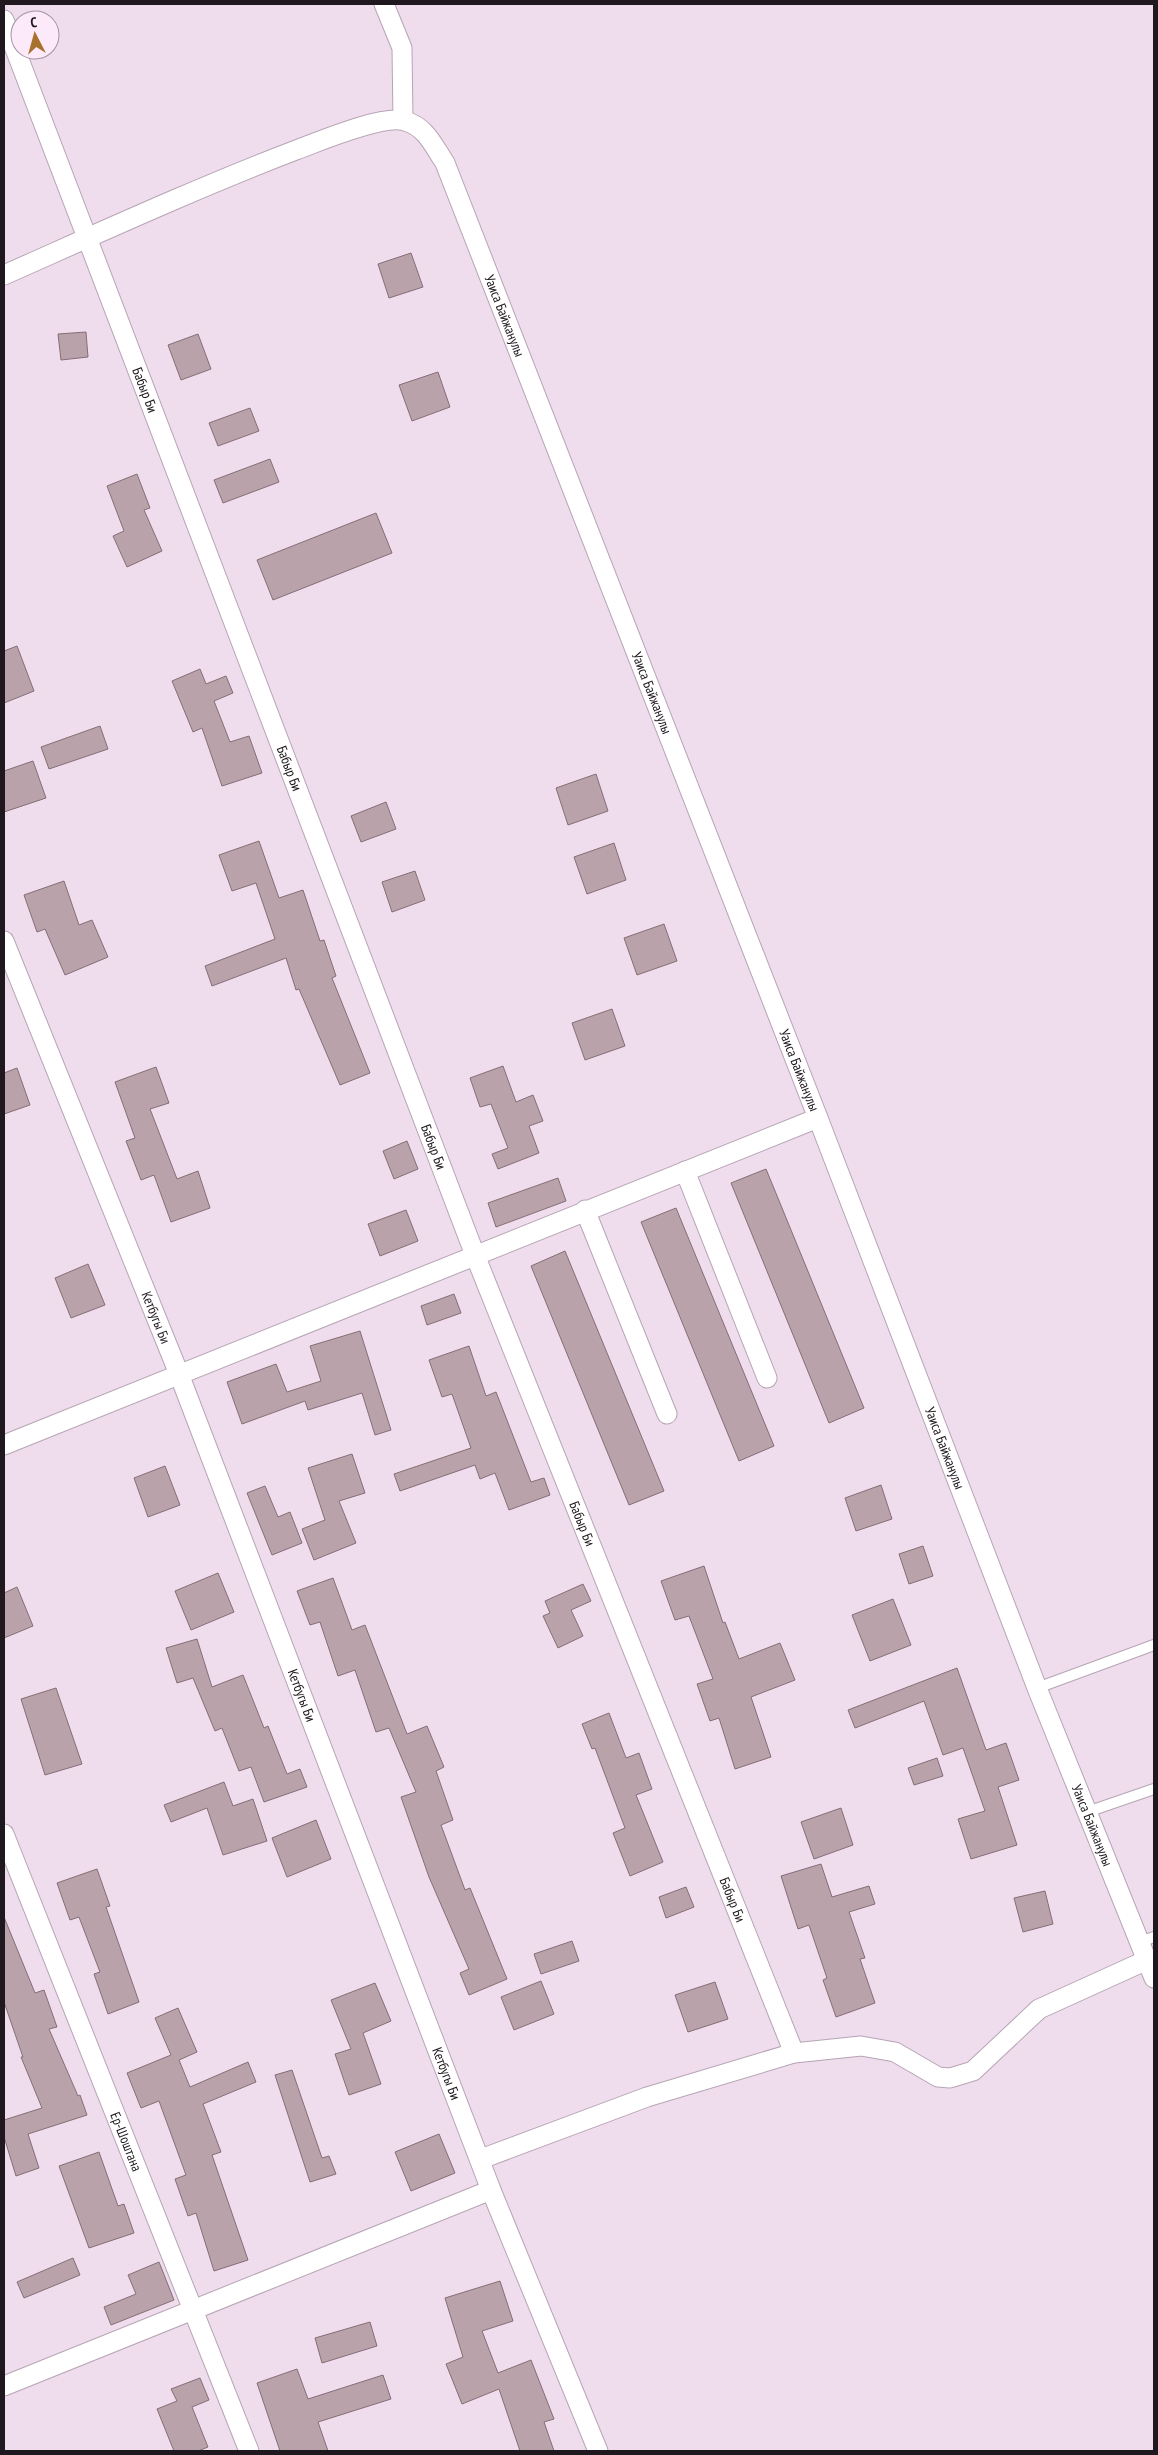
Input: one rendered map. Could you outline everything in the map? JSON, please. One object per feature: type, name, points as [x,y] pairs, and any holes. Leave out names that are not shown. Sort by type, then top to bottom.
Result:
[{"type":"street","points":[[4,275],[195,189],[324,139],[378,122],[403,120],[402,48],[384,4]]},
{"type":"street","name":"Бабыр Би","points":[[4,20],[475,1255],[794,2053]]},
{"type":"street","name":"Уаиса Байжанулы","points":[[403,120],[424,130],[444,163],[818,1118],[1037,1688],[1087,1812],[1147,1939],[1148,1960],[1154,1978]]},
{"type":"street","name":"Кетбугы Би","points":[[4,941],[179,1374],[481,2159],[491,2190],[598,2451]]},
{"type":"street","points":[[4,1444],[818,1118]]},
{"type":"street","points":[[685,1171],[767,1378]]},
{"type":"street","points":[[585,1210],[667,1414]]},
{"type":"street","name":"Ер-Шоштана","points":[[4,1834],[249,2451]]},
{"type":"street","points":[[481,2159],[647,2097],[794,2053],[861,2046],[895,2052],[938,2077],[950,2078],[973,2071],[1038,2009],[1148,1960]]},
{"type":"street","points":[[4,2386],[491,2190]]},
{"type":"lane","points":[[1037,1688],[1154,1645]]},
{"type":"lane","points":[[1087,1812],[1154,1789]]},
{"type":"building","points":[[411,253],[423,287],[389,298],[378,264]]},
{"type":"building","points":[[86,332],[88,357],[61,360],[58,334]]},
{"type":"building","points":[[198,334],[211,369],[181,380],[168,345]]},
{"type":"building","points":[[438,372],[450,407],[412,421],[399,385]]},
{"type":"building","points":[[250,408],[259,431],[218,446],[209,423]]},
{"type":"building","points":[[270,459],[279,482],[223,503],[214,480]]},
{"type":"building","points":[[137,474],[150,508],[144,510],[162,551],[127,567],[113,536],[124,531],[107,486]]},
{"type":"building","points":[[376,513],[392,553],[273,600],[257,560]]},
{"type":"building","points":[[17,646],[34,691],[4,703],[4,651]]},
{"type":"building","points":[[200,669],[206,684],[226,676],[233,693],[214,701],[230,742],[249,736],[262,773],[222,786],[202,728],[193,732],[172,681]]},
{"type":"building","points":[[100,726],[108,749],[49,769],[41,747]]},
{"type":"building","points":[[33,761],[46,798],[4,812],[4,771]]},
{"type":"building","points":[[596,774],[608,811],[568,825],[556,788]]},
{"type":"building","points":[[386,802],[396,829],[361,842],[351,816]]},
{"type":"building","points":[[259,841],[279,898],[303,890],[320,941],[324,940],[336,976],[332,978],[370,1073],[340,1085],[299,989],[296,990],[286,958],[212,986],[205,966],[275,939],[256,883],[232,891],[219,855]]},
{"type":"building","points":[[614,843],[626,880],[587,894],[574,857]]},
{"type":"building","points":[[415,871],[425,900],[392,912],[382,882]]},
{"type":"building","points":[[64,881],[79,925],[92,920],[108,957],[65,975],[45,929],[37,932],[24,895]]},
{"type":"building","points":[[664,924],[677,961],[637,975],[624,938]]},
{"type":"building","points":[[612,1009],[625,1046],[585,1060],[572,1023]]},
{"type":"building","points":[[503,1066],[516,1102],[533,1095],[543,1121],[529,1126],[539,1153],[498,1169],[492,1154],[508,1148],[491,1104],[480,1107],[470,1078]]},
{"type":"building","points":[[156,1067],[169,1103],[150,1109],[177,1179],[198,1171],[210,1208],[171,1222],[154,1175],[141,1180],[126,1141],[135,1138],[115,1082]]},
{"type":"building","points":[[17,1068],[30,1105],[4,1114],[4,1073]]},
{"type":"building","points":[[407,1141],[418,1169],[394,1179],[383,1151]]},
{"type":"building","points":[[766,1169],[864,1408],[829,1423],[731,1183]]},
{"type":"building","points":[[558,1178],[566,1201],[496,1227],[488,1203]]},
{"type":"building","points":[[676,1208],[774,1446],[739,1461],[641,1222]]},
{"type":"building","points":[[406,1210],[418,1241],[380,1256],[368,1224]]},
{"type":"building","points":[[565,1251],[664,1491],[629,1505],[531,1266]]},
{"type":"building","points":[[88,1264],[105,1305],[71,1318],[55,1278]]},
{"type":"building","points":[[454,1294],[461,1313],[427,1325],[421,1306]]},
{"type":"building","points":[[360,1331],[391,1430],[375,1435],[362,1393],[308,1410],[305,1401],[242,1424],[227,1382],[276,1364],[287,1392],[321,1381],[310,1346]]},
{"type":"building","points":[[469,1346],[486,1396],[496,1392],[531,1482],[544,1478],[550,1495],[509,1510],[495,1473],[480,1479],[475,1465],[400,1491],[394,1474],[471,1448],[452,1394],[442,1397],[429,1360]]},
{"type":"building","points":[[352,1454],[365,1493],[339,1501],[356,1543],[314,1560],[302,1529],[325,1520],[308,1468]]},
{"type":"building","points":[[165,1466],[180,1505],[148,1517],[134,1478]]},
{"type":"building","points":[[881,1485],[892,1519],[856,1531],[845,1498]]},
{"type":"building","points":[[265,1486],[278,1517],[290,1512],[302,1543],[272,1555],[247,1493]]},
{"type":"building","points":[[923,1546],[933,1576],[909,1584],[899,1554]]},
{"type":"building","points":[[704,1566],[723,1623],[725,1622],[739,1659],[780,1643],[795,1680],[751,1697],[771,1757],[735,1769],[719,1718],[710,1721],[697,1684],[713,1679],[689,1616],[675,1620],[661,1581]]},
{"type":"building","points":[[218,1573],[234,1612],[191,1630],[175,1591]]},
{"type":"building","points":[[333,1578],[352,1630],[365,1625],[407,1734],[427,1726],[444,1767],[436,1771],[453,1820],[441,1825],[465,1890],[470,1888],[507,1979],[469,1995],[460,1973],[469,1969],[429,1877],[401,1797],[416,1792],[389,1728],[376,1732],[355,1670],[338,1676],[320,1622],[310,1625],[297,1591]]},
{"type":"building","points":[[583,1584],[591,1601],[571,1610],[583,1636],[558,1648],[543,1616],[550,1613],[545,1601]]},
{"type":"building","points":[[17,1587],[33,1626],[4,1638],[4,1593]]},
{"type":"building","points":[[893,1599],[911,1645],[870,1661],[852,1615]]},
{"type":"building","points":[[197,1639],[212,1687],[243,1675],[264,1728],[268,1726],[287,1774],[300,1769],[307,1787],[264,1802],[251,1767],[239,1771],[222,1728],[215,1731],[193,1678],[177,1683],[166,1648]]},
{"type":"building","points":[[957,1668],[986,1750],[1006,1743],[1019,1780],[998,1787],[1017,1845],[971,1859],[958,1819],[985,1811],[963,1748],[943,1755],[924,1701],[855,1728],[848,1710]]},
{"type":"building","points":[[56,1688],[82,1764],[45,1775],[21,1699]]},
{"type":"building","points":[[609,1713],[626,1758],[639,1753],[652,1789],[636,1795],[663,1862],[630,1876],[613,1833],[625,1828],[595,1748],[592,1749],[582,1724]]},
{"type":"building","points":[[937,1758],[943,1776],[914,1785],[908,1768]]},
{"type":"building","points":[[224,1782],[233,1806],[253,1799],[267,1841],[223,1855],[207,1808],[171,1822],[164,1805]]},
{"type":"building","points":[[841,1808],[853,1845],[814,1859],[801,1822]]},
{"type":"building","points":[[316,1820],[331,1859],[287,1877],[272,1838]]},
{"type":"building","points":[[821,1864],[832,1897],[869,1886],[875,1904],[849,1912],[865,1958],[860,1959],[875,2003],[836,2017],[823,1980],[827,1978],[809,1925],[798,1929],[781,1876]]},
{"type":"building","points":[[97,1869],[110,1906],[106,1907],[139,2002],[108,2014],[94,1974],[100,1972],[79,1917],[70,1920],[57,1883]]},
{"type":"building","points":[[686,1887],[694,1907],[666,1918],[659,1897]]},
{"type":"building","points":[[1045,1891],[1053,1924],[1023,1932],[1014,1898]]},
{"type":"building","points":[[4,1917],[35,1993],[44,1990],[57,2027],[49,2029],[78,2096],[80,2095],[87,2115],[28,2134],[39,2168],[16,2176],[4,2137],[4,2120],[42,2108],[21,2057],[23,2057],[4,2002]]},
{"type":"building","points":[[572,1941],[579,1961],[541,1974],[534,1954]]},
{"type":"building","points":[[541,1981],[554,2014],[514,2030],[501,1997]]},
{"type":"building","points":[[715,1982],[728,2019],[688,2032],[675,1995]]},
{"type":"building","points":[[375,1983],[391,2021],[363,2033],[381,2084],[349,2095],[335,2054],[351,2049],[331,2000]]},
{"type":"building","points":[[178,2008],[197,2052],[179,2060],[190,2087],[248,2062],[256,2082],[203,2104],[221,2152],[212,2155],[248,2260],[214,2271],[196,2213],[188,2216],[175,2179],[186,2175],[159,2101],[141,2108],[127,2073],[171,2055],[155,2018]]},
{"type":"building","points":[[292,2070],[322,2158],[329,2156],[336,2174],[310,2182],[275,2075]]},
{"type":"building","points":[[439,2134],[455,2173],[411,2191],[395,2152]]},
{"type":"building","points":[[99,2152],[118,2206],[124,2204],[134,2233],[89,2248],[59,2166]]},
{"type":"building","points":[[73,2258],[80,2275],[24,2298],[17,2282]]},
{"type":"building","points":[[159,2262],[174,2300],[111,2325],[104,2307],[136,2294],[128,2275]]},
{"type":"building","points":[[500,2281],[513,2321],[482,2331],[498,2373],[531,2360],[554,2419],[544,2422],[554,2451],[520,2451],[499,2389],[462,2404],[446,2364],[463,2357],[445,2298]]},
{"type":"building","points":[[370,2322],[377,2346],[322,2363],[315,2338]]},
{"type":"building","points":[[297,2369],[308,2399],[383,2375],[391,2399],[318,2422],[328,2451],[280,2451],[257,2383]]},
{"type":"building","points":[[200,2378],[209,2400],[192,2407],[208,2447],[198,2451],[174,2451],[157,2409],[177,2401],[171,2389]]}]
